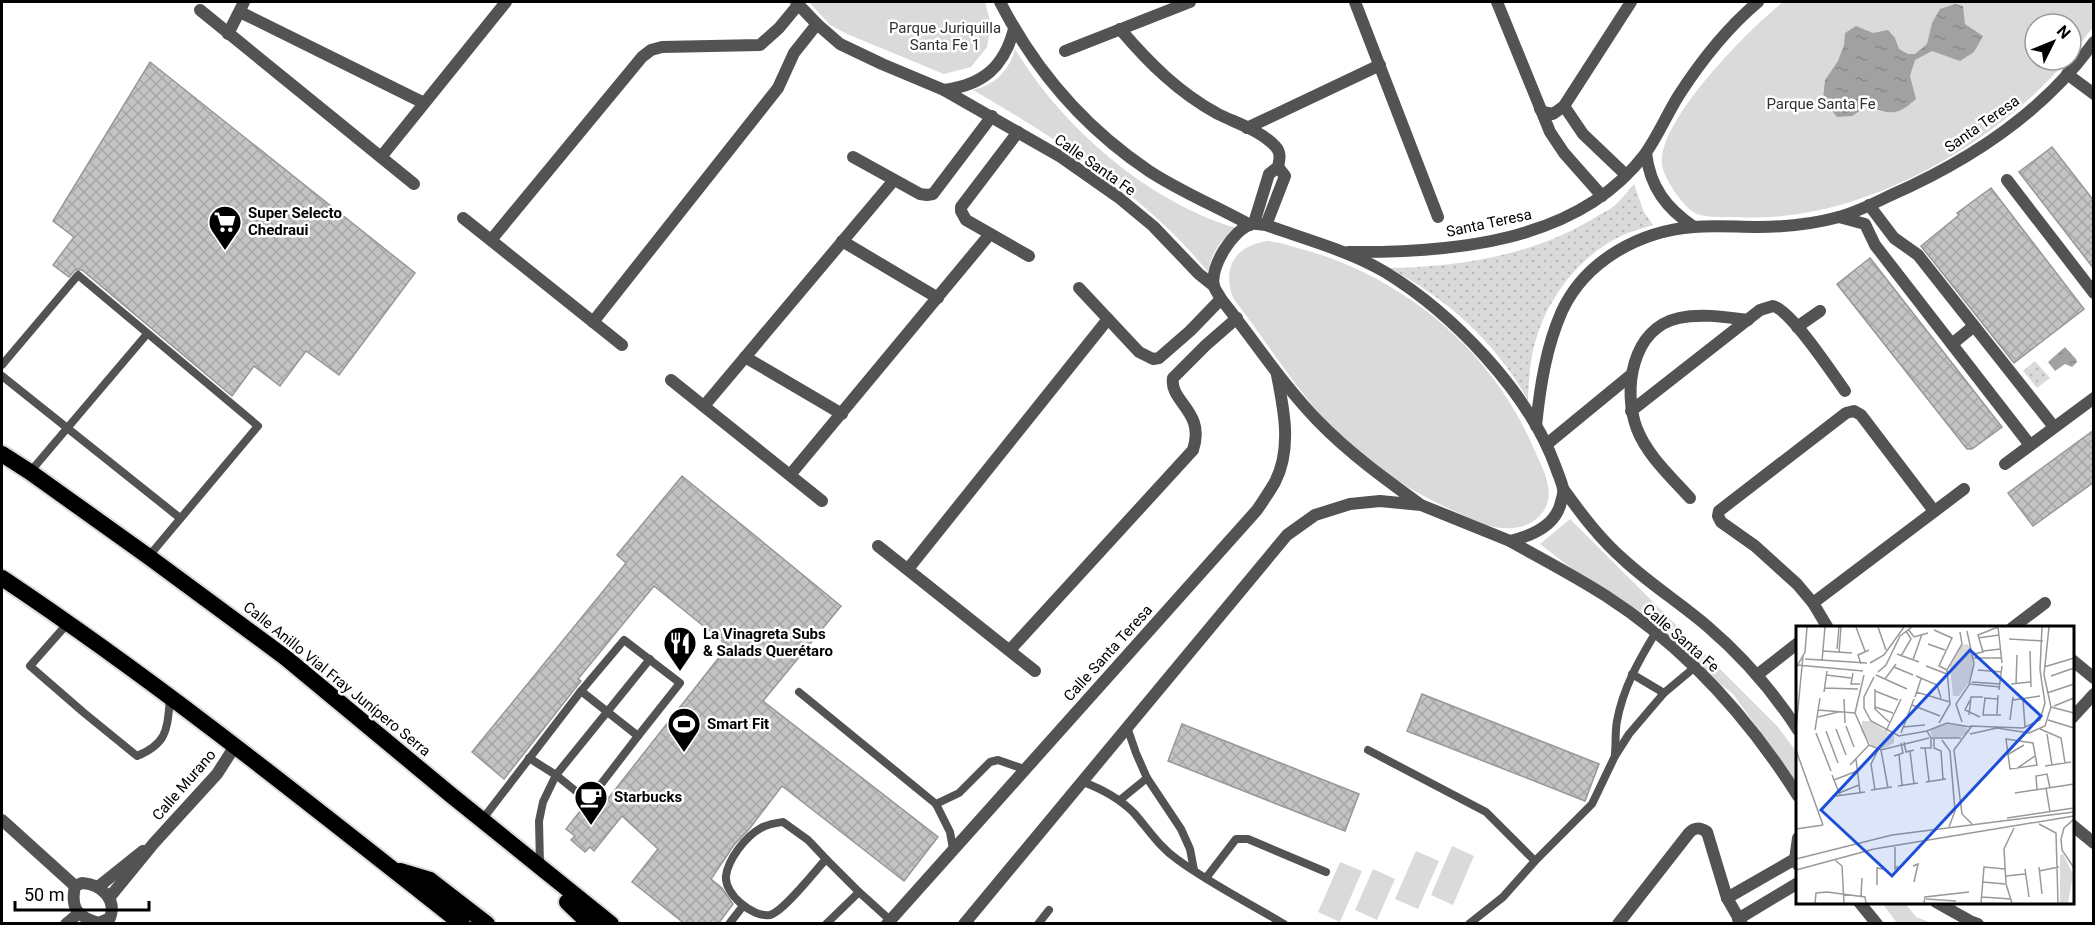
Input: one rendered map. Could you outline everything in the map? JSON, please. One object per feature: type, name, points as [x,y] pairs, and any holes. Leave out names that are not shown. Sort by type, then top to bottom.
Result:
[{"type":"highway","name":"Calle Anillo Vial Fray Junípero Serra","points":[[2,454],[149,556],[286,658],[611,924]]},
{"type":"highway","points":[[2,578],[68,622],[171,697],[462,924]]},
{"type":"highway","points":[[451,795],[506,853],[579,912],[590,924]]},
{"type":"highway","points":[[391,868],[430,880],[487,924]]},
{"type":"street","points":[[381,157],[506,2]]},
{"type":"street","name":"Calle Santa Fe","points":[[1000,2],[1033,58],[1055,87],[1082,117],[1148,170],[1178,188],[1256,224],[1340,252],[1384,272],[1431,305],[1474,344],[1509,386],[1536,426],[1547,444],[1564,490],[1591,527],[1623,560],[1707,626],[1756,675],[1796,727]]},
{"type":"street","points":[[1065,51],[1190,2]]},
{"type":"street","points":[[1355,2],[1438,217]]},
{"type":"street","points":[[1497,2],[1550,132],[1564,153],[1602,196]]},
{"type":"street","points":[[1540,109],[1553,114],[1564,106],[1631,2]]},
{"type":"street","name":"Santa Teresa","points":[[1340,252],[1394,252],[1445,248],[1532,231],[1588,205],[1626,175],[1646,153],[1679,95],[1710,50],[1758,2]]},
{"type":"street","points":[[491,240],[642,57],[651,50],[662,47],[760,45],[779,28],[797,3]]},
{"type":"street","name":"Calle Santa Fe","points":[[797,3],[840,44],[944,90],[1061,157],[1118,197],[1153,226],[1199,274],[1214,286]]},
{"type":"street","points":[[228,34],[242,7],[424,103]]},
{"type":"street","points":[[200,10],[414,184]]},
{"type":"street","points":[[593,322],[778,88],[794,52],[817,24]]},
{"type":"street","points":[[944,90],[961,88],[977,82],[991,72],[1002,60],[1010,45],[1014,28]]},
{"type":"street","points":[[1120,29],[1165,77],[1190,97],[1273,143],[1279,151],[1278,167],[1285,176],[1256,224],[1241,231],[1222,251],[1217,264],[1214,286],[1276,374],[1319,422],[1370,468],[1421,505]]},
{"type":"street","name":"Santa Teresa","points":[[1536,426],[1540,386],[1562,311],[1574,291],[1595,267],[1620,248],[1654,234],[1694,227],[1761,227],[1839,217],[1869,205],[1918,184],[1974,152],[2022,118],[2092,49]]},
{"type":"street","points":[[1247,128],[1380,65]]},
{"type":"street","points":[[2067,74],[2094,94]]},
{"type":"street","points":[[1564,106],[1583,134],[1626,175]]},
{"type":"street","points":[[853,157],[920,194],[933,194],[992,116]]},
{"type":"street","points":[[1018,132],[961,207],[961,211],[966,220],[1029,256]]},
{"type":"street","points":[[1646,153],[1648,168],[1659,195],[1678,216],[1694,227]]},
{"type":"street","points":[[704,406],[894,180]]},
{"type":"street","points":[[2007,180],[2094,293]]},
{"type":"street","points":[[1869,205],[1894,238],[1918,255],[2054,427]]},
{"type":"street","name":"Santa Teresa","points":[[1839,217],[1865,224],[1875,244],[2030,445]]},
{"type":"street","points":[[463,218],[622,345]]},
{"type":"street","points":[[790,475],[990,234]]},
{"type":"street","points":[[842,241],[938,298]]},
{"type":"street","points":[[1079,288],[1139,352],[1153,359],[1159,358],[1190,331],[1221,299]]},
{"type":"street","points":[[1631,411],[1760,310],[1773,306],[1783,311],[1797,327],[1845,391]]},
{"type":"street","points":[[1797,327],[1820,311]]},
{"type":"street","points":[[1689,498],[1648,449],[1637,430],[1631,411],[1629,391],[1632,375],[1642,345],[1658,327],[1669,321],[1690,316],[1748,320]]},
{"type":"street","points":[[1010,650],[1193,450],[1196,441],[1195,423],[1173,388],[1173,378],[1237,318]]},
{"type":"street","points":[[908,569],[1108,319]]},
{"type":"street","points":[[1952,344],[1974,326]]},
{"type":"street","points":[[746,357],[842,414]]},
{"type":"street","name":"Calle Santa Teresa","points":[[888,922],[1257,510],[1276,480],[1284,448],[1284,413],[1276,374]]},
{"type":"street","points":[[1547,444],[1632,375]]},
{"type":"street","points":[[671,380],[822,501]]},
{"type":"street","points":[[2005,464],[2094,398]]},
{"type":"street","points":[[1823,626],[1813,603],[1797,584],[1777,564],[1721,522],[1718,516],[1719,511],[1846,413],[1854,411],[1861,415],[1934,511]]},
{"type":"street","points":[[1813,603],[1964,489]]},
{"type":"street","points":[[1510,541],[1525,538],[1546,527],[1560,509],[1564,490]]},
{"type":"street","points":[[964,924],[1287,535],[1315,515],[1350,504],[1380,501],[1421,505]]},
{"type":"street","name":"Calle Santa Fe","points":[[1421,505],[1510,541],[1605,595],[1656,632],[1722,694],[1774,758],[1796,793]]},
{"type":"street","points":[[878,546],[1035,671]]},
{"type":"street","points":[[2015,626],[2044,603]]},
{"type":"street","points":[[2025,619],[2033,626]]},
{"type":"street","points":[[1756,675],[1796,645]]},
{"type":"street","points":[[2074,661],[2094,678]]},
{"type":"street","points":[[2074,717],[2094,694]]},
{"type":"street","name":"Calle Murano","points":[[109,898],[154,843],[217,774],[235,746]]},
{"type":"street","points":[[2,820],[75,886]]},
{"type":"street","points":[[2074,826],[2094,843]]},
{"type":"street","points":[[1618,924],[1694,828],[1701,828],[1707,832],[1727,898],[1740,921],[1796,885]]},
{"type":"street","name":"Calle Murano","points":[[98,887],[154,843]]},
{"type":"street","points":[[1727,898],[1796,863]]},
{"type":"street","points":[[82,883],[98,887],[109,898],[113,921],[99,923],[87,920],[79,913],[74,907],[72,898],[75,886],[82,883]]},
{"type":"street","points":[[1860,904],[1877,924]]},
{"type":"street","points":[[1938,904],[1978,924]]},
{"type":"street","points":[[66,924],[79,913]]},
{"type":"lane","points":[[2,365],[78,275],[258,426],[149,556]]},
{"type":"lane","points":[[30,472],[147,333]]},
{"type":"lane","points":[[2,376],[180,518]]},
{"type":"lane","points":[[68,622],[30,666],[137,756],[149,752],[160,742],[167,731],[171,697]]},
{"type":"lane","points":[[1615,756],[1617,721],[1632,674],[1656,632]]},
{"type":"lane","points":[[482,820],[581,691],[624,640],[680,682],[588,801],[556,775],[530,758]]},
{"type":"lane","points":[[540,867],[539,821],[543,802],[556,775],[650,659]]},
{"type":"lane","points":[[1469,924],[1503,897],[1592,804],[1615,756],[1639,721],[1664,693],[1695,667]]},
{"type":"lane","points":[[1632,674],[1664,693]]},
{"type":"lane","points":[[581,691],[638,736]]},
{"type":"lane","points":[[799,692],[936,804],[950,832],[953,849]]},
{"type":"lane","points":[[1127,727],[1147,778],[1181,829],[1190,849],[1194,870]]},
{"type":"lane","points":[[1368,750],[1486,812],[1535,861]]},
{"type":"lane","points":[[936,804],[959,793],[990,762],[998,760],[1024,769]]},
{"type":"lane","points":[[1120,800],[1147,778]]},
{"type":"lane","points":[[1083,782],[1102,789],[1120,800],[1177,859],[1284,924]]},
{"type":"lane","points":[[826,859],[785,905],[772,915],[760,914],[743,906],[730,889],[726,878],[729,863],[748,839],[760,828],[783,822],[808,840],[888,922]]},
{"type":"lane","points":[[1206,878],[1236,839],[1241,838],[1326,872]]},
{"type":"lane","points":[[826,924],[859,892]]},
{"type":"lane","points":[[729,924],[743,906]]},
{"type":"lane","points":[[1038,924],[1048,910]]},
{"type":"green space","name":"Parque Juriquilla Santa Fe 1","points":[[809,2],[985,2],[991,25],[987,47],[971,67],[944,74],[830,25]]},
{"type":"green space","name":"Parque Santa Fe","points":[[1783,2],[2093,2],[2093,27],[2083,40],[2083,12],[2023,12],[2023,72],[2055,72],[2000,123],[1961,150],[1918,174],[1873,194],[1828,208],[1782,216],[1704,216],[1685,205],[1663,171],[1662,157],[1667,139],[1678,118],[1711,73]]},
{"type":"green space","points":[[1015,49],[1057,106],[1110,158],[1171,200],[1203,216],[1236,228],[1218,247],[1208,272],[1157,218],[1129,194],[1069,149],[973,90],[1000,76],[1009,64]]},
{"type":"green space","points":[[1634,184],[1644,212],[1653,225],[1626,234],[1603,246],[1579,267],[1558,292],[1543,321],[1535,344],[1530,368],[1528,400],[1501,360],[1468,324],[1431,293],[1389,268],[1443,265],[1522,250],[1573,230],[1611,208]]},
{"type":"green space","points":[[1267,241],[1336,260],[1372,277],[1407,297],[1439,321],[1468,349],[1494,379],[1516,413],[1543,468],[1549,495],[1544,510],[1538,518],[1522,526],[1503,528],[1493,527],[1463,515],[1422,495],[1384,472],[1332,428],[1293,381],[1233,298],[1229,277],[1234,260],[1247,248]]},
{"type":"green space","points":[[2035,361],[2050,378],[2037,388],[2023,371]]},
{"type":"green space","points":[[1570,519],[1778,727],[1796,751],[1796,781],[1733,694],[1540,544]]},
{"type":"green space","points":[[1452,846],[1474,856],[1453,905],[1431,895]]},
{"type":"green space","points":[[1416,851],[1439,861],[1418,909],[1395,899]]},
{"type":"green space","points":[[1340,862],[1362,871],[1340,922],[1318,912]]},
{"type":"green space","points":[[1373,869],[1395,879],[1377,920],[1355,910]]},
{"type":"green space","points":[[1883,904],[1906,904],[1916,917],[1932,923],[1897,923]]},
{"type":"water","points":[[1955,4],[1963,6],[1965,24],[1983,36],[1974,52],[1960,61],[1932,51],[1915,60],[1910,76],[1916,99],[1903,109],[1888,112],[1867,106],[1852,116],[1837,117],[1823,99],[1825,80],[1838,61],[1844,45],[1845,33],[1856,26],[1873,33],[1888,30],[1895,38],[1899,49],[1908,54],[1915,54],[1927,44],[1932,23],[1940,9]]},
{"type":"water","points":[[2065,347],[2077,362],[2072,367],[2065,364],[2055,371],[2048,362]]},
{"type":"building","name":"Super Selecto Chedraui","points":[[150,62],[415,273],[339,375],[306,351],[280,386],[254,366],[232,396],[82,270],[75,270],[69,277],[53,265],[74,237],[53,221]]},
{"type":"building","points":[[2052,147],[2094,201],[2094,269],[2019,172]]},
{"type":"building","points":[[1991,188],[2084,309],[2014,363],[1921,246],[1959,215],[1957,213]]},
{"type":"building","points":[[1870,258],[2002,427],[1972,449],[1967,449],[1837,284]]},
{"type":"building","points":[[2094,430],[2094,482],[2033,526],[2008,493]]},
{"type":"building","points":[[682,476],[841,606],[763,701],[938,837],[904,881],[782,786],[734,845],[711,879],[722,888],[733,904],[718,924],[685,924],[632,882],[658,849],[622,816],[594,851],[590,847],[585,852],[571,840],[575,836],[566,829],[584,806],[591,806],[597,800],[603,805],[728,646],[654,586],[578,679],[581,681],[504,779],[472,752],[626,563],[617,555]]},
{"type":"building","points":[[1422,694],[1599,764],[1585,801],[1407,731]]},
{"type":"building","points":[[1182,724],[1359,794],[1345,831],[1168,761]]},
{"type":"place","name":"Super Selecto Chedraui","points":[[225,251]]},
{"type":"place","name":"La Vinagreta Subs & Salads Querétaro","points":[[680,672]]},
{"type":"place","name":"Smart Fit","points":[[684,753]]},
{"type":"place","name":"Starbucks","points":[[591,826]]}]
